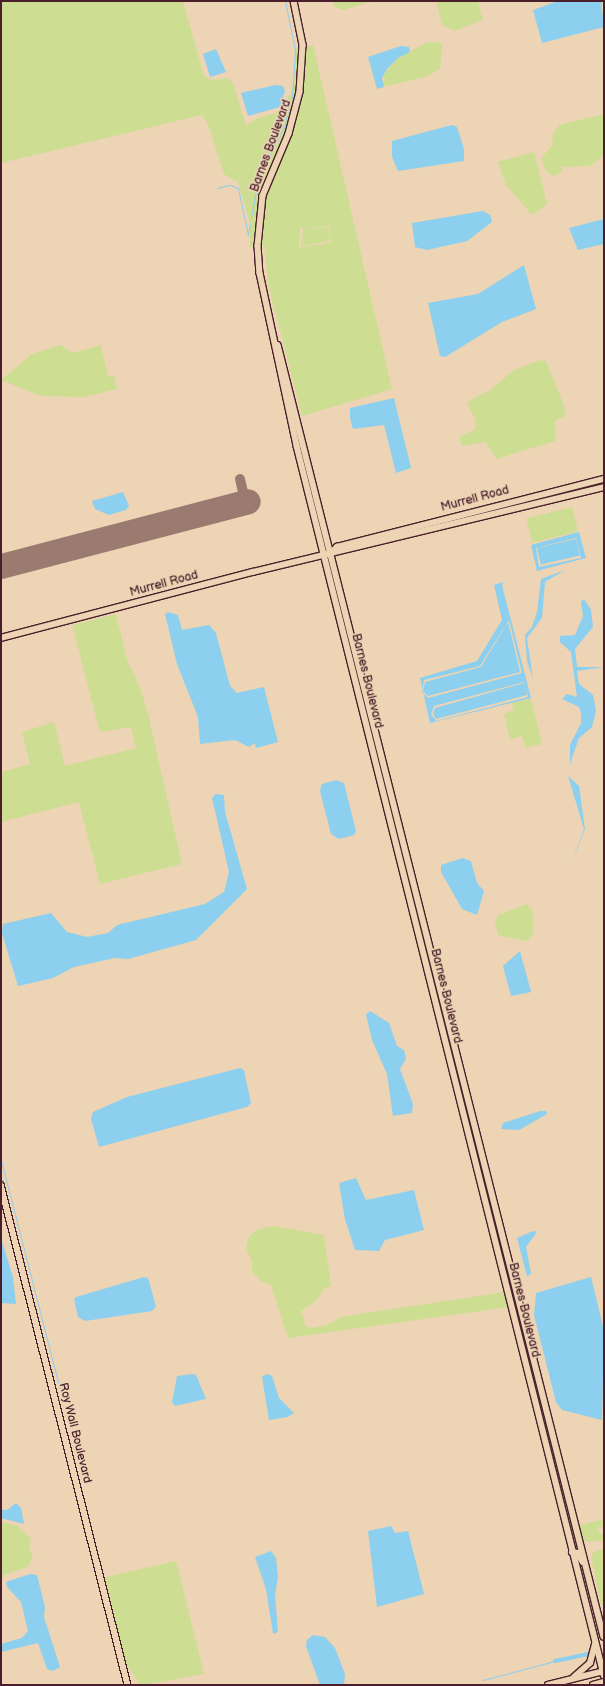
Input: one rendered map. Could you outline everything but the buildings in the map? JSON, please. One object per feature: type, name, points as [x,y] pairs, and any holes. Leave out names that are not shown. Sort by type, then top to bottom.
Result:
[{"type":"main road","name":"Barnes Boulevard","points":[[294,1],[302,45],[300,92],[289,134],[264,196],[259,227],[258,262],[324,554],[347,647],[389,799],[467,1129],[572,1552],[604,1672]]},
{"type":"main road","name":"Barnes Boulevard","points":[[271,322],[369,695],[492,1200],[566,1496],[583,1551],[604,1637]]},
{"type":"main road","name":"Murrell Road","points":[[1,638],[332,552],[337,547],[604,479]]},
{"type":"main road","name":"Murrell Road","points":[[332,552],[338,554],[604,488]]},
{"type":"main road","points":[[331,582],[348,637],[356,648]]},
{"type":"main road","points":[[347,647],[356,658],[369,695]]},
{"type":"main road","points":[[389,799],[397,807]]},
{"type":"main road","points":[[389,799],[407,852]]},
{"type":"main road","points":[[467,1129],[472,1134],[486,1191],[492,1200]]},
{"type":"main road","name":"Roy Wall Boulevard","points":[[1,1185],[128,1685]]},
{"type":"main road","points":[[487,1207],[491,1210],[502,1240]]},
{"type":"main road","points":[[556,1484],[573,1543],[583,1551]]},
{"type":"main road","points":[[572,1552],[578,1553],[583,1561],[599,1614]]},
{"type":"main road","points":[[571,1679],[592,1658],[595,1638]]},
{"type":"main road","points":[[548,1685],[604,1672]]},
{"type":"main road","points":[[593,1685],[604,1682]]},
{"type":"green space","points":[[1,1],[183,1],[204,76],[211,80],[227,78],[233,83],[246,126],[256,119],[284,110],[289,95],[291,95],[296,66],[294,49],[300,48],[298,92],[287,134],[261,196],[255,246],[250,247],[250,224],[238,182],[224,174],[208,124],[202,115],[1,163]]},
{"type":"green space","points":[[334,1],[373,1],[344,10],[334,7]]},
{"type":"green space","points":[[436,1],[478,1],[483,20],[454,31],[442,25]]},
{"type":"green space","points":[[428,42],[442,43],[440,69],[428,76],[383,87],[384,74],[398,58]]},
{"type":"green space","points":[[313,45],[392,389],[302,416],[268,284],[264,245],[260,246],[266,197],[299,110],[305,73],[305,47]],"holes":[[[328,226],[332,242],[299,248],[300,229]]]},
{"type":"green space","points":[[604,114],[604,155],[590,166],[562,167],[562,172],[553,176],[547,172],[541,159],[552,145],[553,134],[559,125]]},
{"type":"green space","points":[[534,152],[547,204],[532,215],[506,185],[498,162]]},
{"type":"green space","points":[[327,227],[331,240],[301,247],[303,229]]},
{"type":"green space","points":[[60,345],[73,353],[101,345],[108,377],[114,376],[117,389],[84,397],[41,396],[1,380],[32,354]]},
{"type":"green space","points":[[541,360],[546,361],[564,406],[565,416],[555,420],[555,441],[496,459],[486,442],[461,446],[460,436],[475,430],[475,419],[467,402],[490,390],[514,370]]},
{"type":"green space","points":[[572,507],[578,531],[532,543],[526,518]]},
{"type":"green space","points":[[116,614],[127,660],[140,687],[148,714],[182,864],[100,884],[79,802],[1,822],[1,769],[2,772],[30,764],[22,732],[54,722],[65,766],[136,748],[131,727],[100,732],[72,625]]},
{"type":"green space","points":[[531,699],[542,744],[526,748],[522,736],[510,739],[504,714],[513,711],[512,703]]},
{"type":"green space","points":[[527,904],[532,909],[534,933],[527,941],[498,935],[495,922],[498,915]]},
{"type":"green space","points":[[274,1226],[324,1235],[331,1286],[324,1288],[317,1300],[301,1311],[306,1326],[312,1328],[330,1324],[340,1317],[505,1292],[509,1307],[288,1338],[271,1285],[262,1282],[252,1272],[252,1262],[246,1248],[249,1236],[259,1229]]},
{"type":"green space","points":[[604,1519],[604,1526],[598,1528],[600,1534],[604,1534],[604,1540],[585,1542],[579,1526]]},
{"type":"green space","points":[[1,1522],[17,1526],[31,1539],[29,1549],[33,1554],[29,1566],[5,1575],[1,1579]]},
{"type":"green space","points":[[604,1549],[604,1605],[600,1602],[591,1557],[594,1552]]},
{"type":"green space","points":[[176,1561],[204,1674],[141,1685],[124,1662],[102,1578]]},
{"type":"water","points":[[558,1],[601,1],[604,27],[542,43],[533,10]]},
{"type":"water","points":[[401,46],[409,47],[410,52],[398,58],[387,69],[382,78],[384,87],[377,89],[368,57]]},
{"type":"water","points":[[216,49],[226,72],[210,77],[203,54]]},
{"type":"water","points":[[275,85],[283,86],[285,91],[280,107],[248,116],[241,93]]},
{"type":"water","points":[[452,125],[457,127],[464,149],[464,161],[398,171],[392,157],[392,141]]},
{"type":"water","points":[[483,211],[490,215],[492,222],[467,241],[427,250],[415,247],[412,223]]},
{"type":"water","points":[[604,219],[604,244],[578,250],[569,228]]},
{"type":"water","points":[[524,265],[536,309],[502,322],[445,357],[440,356],[428,303],[478,294]]},
{"type":"water","points":[[394,398],[411,468],[396,473],[384,425],[353,429],[350,418],[350,408]]},
{"type":"water","points":[[123,492],[129,506],[126,510],[109,515],[95,509],[92,501]]},
{"type":"water","points":[[579,532],[586,558],[537,571],[531,545]],"holes":[[[576,538],[581,558],[539,567],[536,548]]]},
{"type":"water","points":[[576,539],[580,556],[541,565],[537,548]]},
{"type":"water","points":[[565,570],[545,582],[542,618],[527,638],[533,679],[527,661],[525,635],[532,627],[537,612],[541,579]]},
{"type":"water","points":[[504,582],[502,585],[531,698],[430,723],[423,693],[428,698],[522,673],[509,620],[480,666],[424,680],[422,689],[420,678],[477,661],[502,620],[494,585]],"holes":[[[524,682],[528,697],[436,721],[431,714],[434,706]]]},
{"type":"water","points":[[584,599],[591,610],[593,627],[575,649],[577,667],[604,667],[577,671],[579,684],[593,695],[596,711],[592,727],[579,738],[570,764],[570,745],[581,723],[581,714],[579,707],[562,699],[567,694],[577,697],[571,652],[560,642],[560,636],[575,635],[583,616],[581,602]]},
{"type":"water","points":[[168,612],[178,615],[182,630],[209,625],[216,633],[230,686],[237,693],[264,687],[278,742],[256,748],[255,743],[249,747],[235,740],[200,744],[198,717],[177,664],[165,614]]},
{"type":"water","points":[[508,622],[520,672],[428,696],[423,691],[425,682],[481,667]]},
{"type":"water","points":[[524,683],[527,695],[436,719],[433,713],[435,708]]},
{"type":"water","points":[[568,776],[579,786],[585,829],[571,864],[584,829]]},
{"type":"water","points":[[336,780],[344,783],[356,831],[354,835],[339,839],[331,834],[320,791],[322,784]]},
{"type":"water","points":[[216,794],[224,795],[225,812],[247,889],[196,940],[128,959],[115,958],[74,967],[53,978],[18,986],[2,933],[3,924],[51,913],[67,932],[87,937],[108,933],[117,925],[205,904],[224,892],[229,872],[212,798]]},
{"type":"water","points":[[463,858],[471,861],[477,883],[484,891],[477,915],[462,909],[441,872],[441,865]]},
{"type":"water","points":[[520,951],[531,992],[511,996],[503,966]]},
{"type":"water","points":[[370,1011],[389,1023],[397,1046],[404,1050],[406,1059],[400,1069],[413,1104],[412,1113],[393,1116],[387,1074],[372,1040],[366,1015]]},
{"type":"water","points":[[240,1068],[244,1070],[251,1103],[247,1107],[99,1147],[91,1119],[93,1112],[127,1097]]},
{"type":"water","points":[[540,1111],[546,1111],[547,1114],[519,1130],[501,1129],[503,1123]]},
{"type":"water","points":[[356,1178],[366,1200],[414,1190],[424,1230],[385,1240],[379,1251],[355,1250],[345,1219],[339,1183]]},
{"type":"water","points":[[533,1231],[537,1232],[526,1247],[531,1274],[527,1276],[517,1238]]},
{"type":"water","points":[[1,1238],[13,1277],[16,1304],[1,1303]]},
{"type":"water","points":[[144,1277],[148,1278],[156,1307],[152,1311],[85,1321],[78,1317],[74,1299],[76,1297]]},
{"type":"water","points":[[591,1277],[604,1331],[602,1420],[562,1410],[556,1402],[534,1315],[536,1293]]},
{"type":"water","points":[[267,1374],[272,1376],[279,1398],[294,1413],[288,1417],[269,1420],[262,1377]]},
{"type":"water","points":[[196,1375],[206,1399],[175,1406],[172,1402],[177,1376]]},
{"type":"water","points":[[16,1503],[21,1508],[24,1524],[1,1518],[1,1510],[7,1510]]},
{"type":"water","points":[[391,1526],[395,1533],[408,1531],[424,1594],[377,1607],[368,1531]]},
{"type":"water","points":[[271,1551],[276,1558],[278,1577],[275,1595],[278,1632],[273,1634],[266,1589],[255,1557]]},
{"type":"water","points":[[30,1574],[37,1575],[45,1607],[44,1617],[60,1667],[53,1671],[47,1669],[38,1643],[1,1652],[1,1644],[22,1638],[28,1631],[21,1602],[7,1587],[6,1582]]},
{"type":"water","points":[[313,1635],[325,1637],[335,1648],[345,1674],[344,1685],[320,1685],[306,1646],[307,1640]]},
{"type":"waterway","points":[[251,217],[256,191],[269,156],[284,126],[292,96],[295,50],[285,1]]},
{"type":"waterway","points":[[217,188],[230,185],[238,188],[248,235],[250,223]]},
{"type":"waterway","points":[[1,1160],[61,1394]]},
{"type":"waterway","points":[[555,1661],[588,1654]]},
{"type":"waterway","points":[[483,1680],[555,1661]]},
{"type":"taxiway","points":[[240,479],[245,501]]},
{"type":"runway","points":[[1,566],[248,501]]}]
